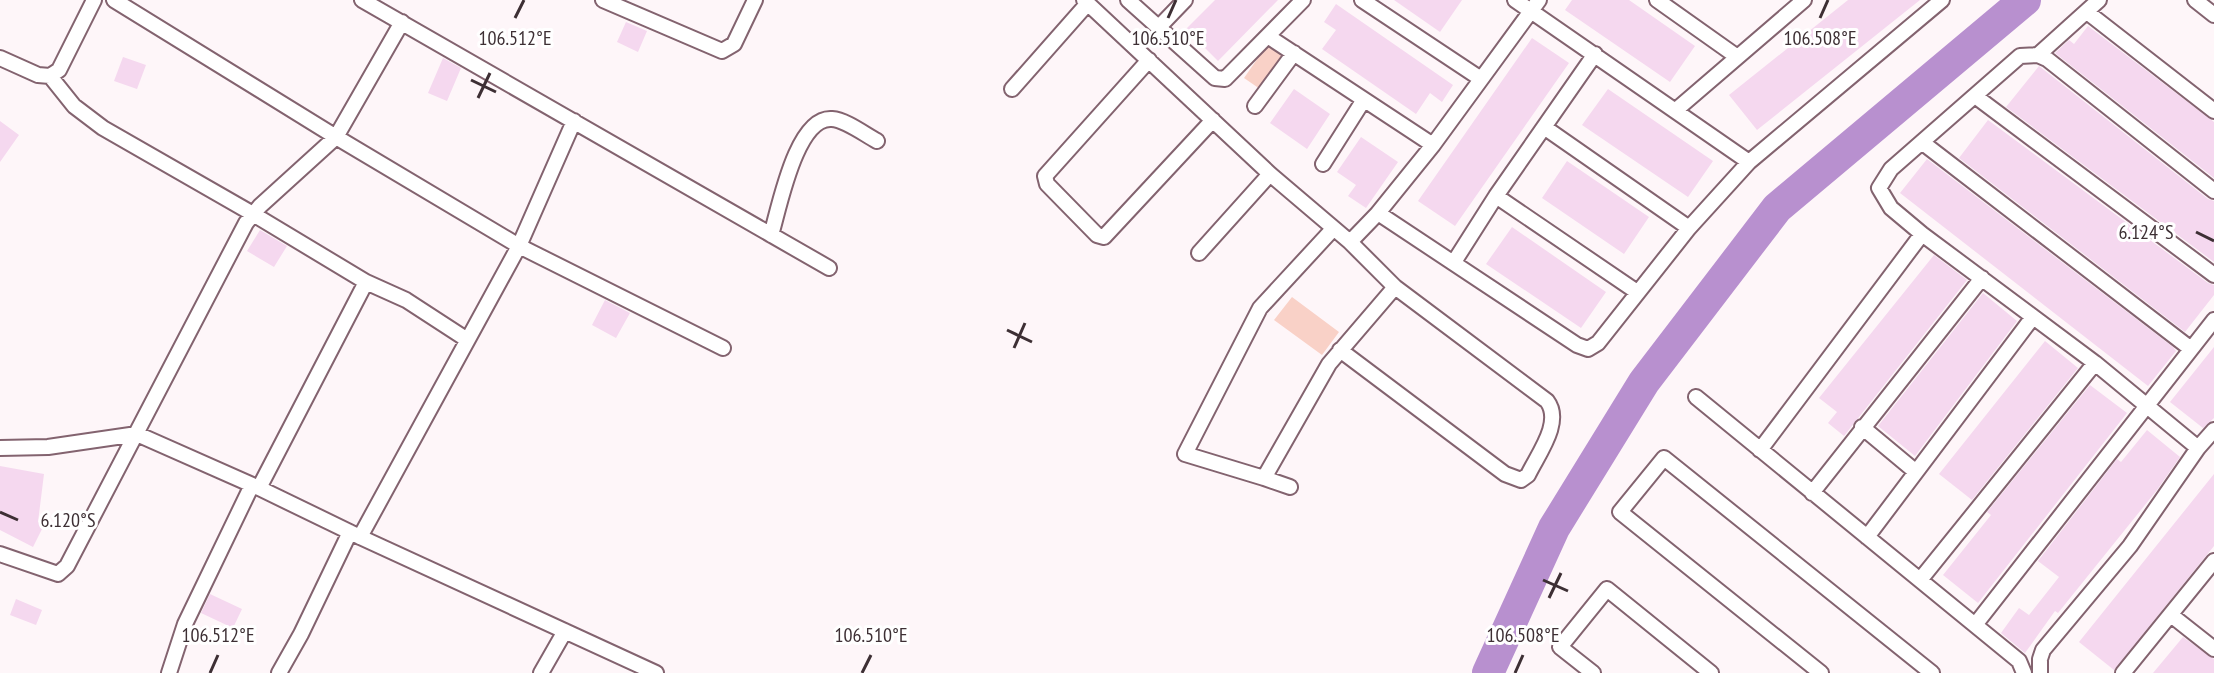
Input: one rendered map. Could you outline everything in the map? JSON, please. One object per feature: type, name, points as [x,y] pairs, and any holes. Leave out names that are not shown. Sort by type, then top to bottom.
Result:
[{"type":"street","points":[[0,58],[38,75],[50,76],[59,70],[66,58],[94,0]]},
{"type":"street","points":[[114,0],[519,246],[723,348]]},
{"type":"street","points":[[362,0],[829,268]]},
{"type":"street","points":[[603,0],[722,51],[734,44],[755,0]]},
{"type":"street","points":[[1128,0],[1215,78],[1225,79],[1303,0]]},
{"type":"street","points":[[1159,27],[1185,0]]},
{"type":"street","points":[[1362,0],[1481,79]]},
{"type":"street","points":[[1515,0],[1536,6],[1595,54],[1749,162]]},
{"type":"street","points":[[1657,0],[1736,56]]},
{"type":"street","points":[[1676,110],[1804,0]]},
{"type":"street","points":[[1378,213],[1577,345],[1588,349],[1598,343],[1689,228],[1749,162],[1942,0]]},
{"type":"street","points":[[2038,55],[2099,0]]},
{"type":"street","points":[[2195,0],[2214,15]]},
{"type":"street","points":[[1012,89],[1086,2],[1270,174],[1350,242],[1395,287],[1547,401],[1552,407],[1553,419],[1528,475],[1521,480],[1505,474],[1340,350]]},
{"type":"street","points":[[1350,242],[1378,213],[1433,145],[1536,6]]},
{"type":"street","points":[[2087,12],[2214,111]]},
{"type":"street","points":[[0,554],[58,574],[67,566],[235,241],[253,214],[336,137],[402,22]]},
{"type":"street","points":[[1269,37],[1433,145]]},
{"type":"street","points":[[1255,106],[1294,53]]},
{"type":"street","points":[[1454,262],[1595,54]]},
{"type":"street","points":[[2198,448],[2095,363],[1922,234],[1891,208],[1879,188],[1891,169],[2020,56],[2038,55],[2069,74],[2214,191]]},
{"type":"street","points":[[1149,60],[1045,176],[1047,184],[1097,235],[1104,237],[1213,120]]},
{"type":"street","points":[[50,76],[74,106],[103,128],[366,282],[406,300],[466,339]]},
{"type":"street","points":[[1975,96],[2214,275]]},
{"type":"street","points":[[1323,164],[1363,101]]},
{"type":"street","points":[[771,235],[793,158],[814,126],[822,120],[835,119],[877,141]]},
{"type":"street","points":[[279,673],[519,246],[574,121]]},
{"type":"street","points":[[1544,127],[1689,228]]},
{"type":"street","points":[[1923,143],[2191,349]]},
{"type":"street","points":[[1199,253],[1270,174]]},
{"type":"street","points":[[1496,196],[1637,292]]},
{"type":"street","points":[[1290,487],[1185,454],[1260,308],[1333,229]]},
{"type":"street","points":[[1760,450],[1922,234]]},
{"type":"street","points":[[1812,493],[1982,278]]},
{"type":"street","points":[[169,673],[185,624],[255,486],[366,282]]},
{"type":"street","points":[[1264,478],[1329,364],[1395,287]]},
{"type":"street","points":[[1867,537],[2033,317]]},
{"type":"street","points":[[1975,625],[2214,320]]},
{"type":"street","points":[[1920,580],[2095,363]]},
{"type":"street","points":[[1696,397],[2019,661],[2024,673]]},
{"type":"street","points":[[1862,427],[1916,472]]},
{"type":"street","points":[[2038,672],[2043,650],[2130,546],[2198,448],[2214,430]]},
{"type":"street","points":[[0,448],[48,447],[137,434],[656,673]]},
{"type":"street","points":[[1821,673],[1620,512],[1664,458],[1932,673]]},
{"type":"street","points":[[2130,671],[2214,561]]},
{"type":"street","points":[[1593,673],[1560,647],[1607,589],[1711,673]]},
{"type":"street","points":[[2171,615],[2214,649]]},
{"type":"street","points":[[541,673],[565,631]]},
{"type":"shaded area","points":[[1267,45],[1283,56],[1260,89],[1244,78]]},
{"type":"shaded area","points":[[1292,297],[1339,332],[1322,355],[1274,320]]},
{"type":"building","points":[[1215,0],[1278,0],[1218,61],[1186,29]]},
{"type":"building","points":[[1394,0],[1462,0],[1440,32]]},
{"type":"building","points":[[1572,0],[1629,0],[1695,46],[1670,82],[1565,10]]},
{"type":"building","points":[[1848,0],[1920,0],[1757,130],[1729,95]]},
{"type":"building","points":[[1336,4],[1453,85],[1442,102],[1430,93],[1416,114],[1322,49],[1336,30],[1324,22]]},
{"type":"building","points":[[626,22],[647,31],[638,52],[617,42]]},
{"type":"building","points":[[2088,26],[2214,122],[2214,178],[2055,53],[2069,40],[2074,44]]},
{"type":"building","points":[[1532,38],[1569,63],[1455,226],[1418,201]]},
{"type":"building","points":[[123,57],[146,65],[137,89],[114,81]]},
{"type":"building","points":[[443,58],[461,68],[447,101],[428,93]]},
{"type":"building","points":[[2039,66],[2214,201],[2214,262],[2006,107]]},
{"type":"building","points":[[1294,89],[1330,114],[1307,149],[1270,123]]},
{"type":"building","points":[[1608,89],[1713,161],[1688,197],[1582,125]]},
{"type":"building","points":[[1988,120],[2214,285],[2214,295],[2185,332],[1959,158]]},
{"type":"building","points":[[0,121],[19,135],[0,162]]},
{"type":"building","points":[[1361,137],[1398,162],[1366,208],[1348,196],[1356,185],[1337,172]]},
{"type":"building","points":[[1927,159],[2173,347],[2176,351],[2148,386],[1900,193]]},
{"type":"building","points":[[1567,161],[1649,217],[1624,254],[1542,198]]},
{"type":"building","points":[[1512,227],[1606,292],[1581,328],[1486,264]]},
{"type":"building","points":[[260,230],[287,246],[274,267],[247,251]]},
{"type":"building","points":[[1934,255],[1967,280],[1844,436],[1828,423],[1837,412],[1819,398]]},
{"type":"building","points":[[1983,293],[2017,321],[1915,456],[1878,426]]},
{"type":"building","points":[[605,300],[630,313],[616,338],[592,325]]},
{"type":"building","points":[[2045,341],[2078,368],[1972,500],[1939,474]]},
{"type":"building","points":[[2214,347],[2214,418],[2203,428],[2170,402]]},
{"type":"building","points":[[2090,385],[2127,413],[1978,603],[1943,575],[1991,515],[1987,512]]},
{"type":"building","points":[[2147,430],[2180,457],[2058,613],[2055,611],[2025,653],[2001,633],[2019,608],[2029,615],[2059,577],[2038,561],[2117,459],[2121,462]]},
{"type":"building","points":[[0,466],[44,474],[38,522],[44,525],[33,547],[0,530]]},
{"type":"building","points":[[2214,474],[2214,546],[2114,670],[2079,642]]},
{"type":"building","points":[[210,594],[242,609],[233,628],[201,613]]},
{"type":"building","points":[[16,599],[42,610],[36,625],[10,615]]},
{"type":"building","points":[[2183,637],[2214,659],[2214,673],[2153,673]]},
{"type":"waterway","points":[[1488,673],[1554,528],[1644,382],[1777,208],[2025,0]]}]
